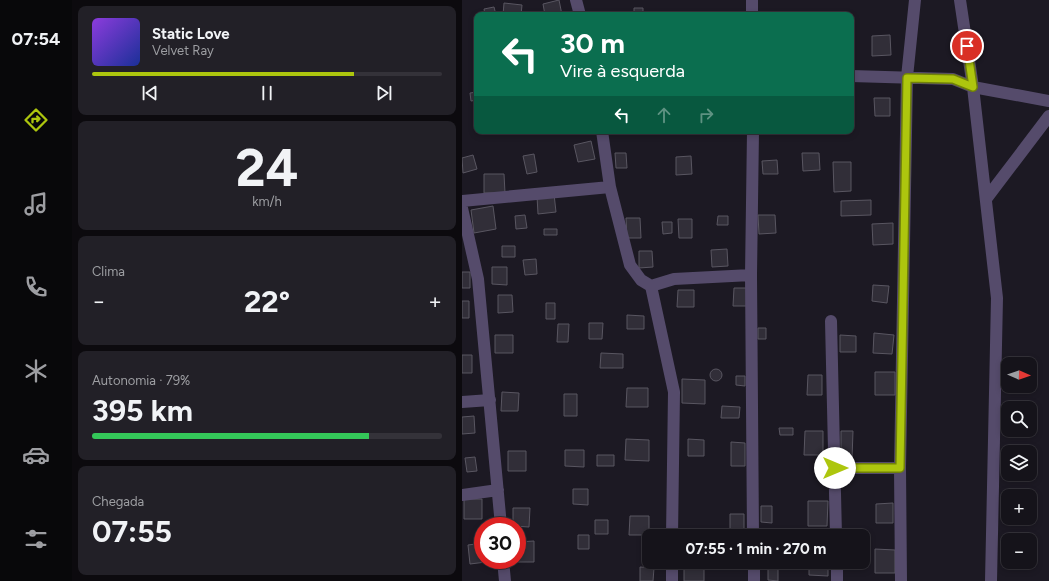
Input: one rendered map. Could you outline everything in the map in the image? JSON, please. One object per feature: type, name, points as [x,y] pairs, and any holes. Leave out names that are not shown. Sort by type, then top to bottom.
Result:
[{"type":"street","points":[[576,0],[579,12]]},
{"type":"street","points":[[752,0],[752,12]]},
{"type":"street","points":[[901,581],[900,468],[907,78],[915,0]]},
{"type":"street","points":[[960,0],[973,87],[998,298],[988,580]]},
{"type":"street","points":[[854,76],[953,79],[973,87],[1049,101]]},
{"type":"street","points":[[986,199],[1049,116]]},
{"type":"street","points":[[602,134],[610,187],[630,265],[641,280],[651,286],[674,392],[672,529]]},
{"type":"street","points":[[753,134],[751,275],[753,529]]},
{"type":"street","points":[[462,201],[610,187]]},
{"type":"street","points":[[462,208],[478,279],[500,517]]},
{"type":"street","points":[[651,286],[674,279],[751,275]]},
{"type":"street","points":[[830,321],[836,529]]},
{"type":"street","points":[[462,402],[490,400]]},
{"type":"street","points":[[835,468],[900,468]]},
{"type":"street","points":[[462,495],[498,490]]},
{"type":"street","points":[[504,569],[505,581]]},
{"type":"street","points":[[672,569],[672,581]]},
{"type":"street","points":[[754,569],[754,581]]},
{"type":"street","points":[[837,569],[837,581]]},
{"type":"building","points":[[559,0],[561,12],[544,12],[543,4]]},
{"type":"building","points":[[504,3],[522,5],[521,12],[503,12]]},
{"type":"building","points":[[494,7],[495,12],[484,12],[484,9]]},
{"type":"building","points":[[634,8],[643,8],[643,12],[634,12]]},
{"type":"building","points":[[890,35],[891,55],[872,56],[872,36]]},
{"type":"building","points":[[474,92],[474,100],[471,101],[470,93]]},
{"type":"building","points":[[874,98],[890,98],[890,116],[875,116]]},
{"type":"building","points":[[591,141],[595,159],[578,162],[574,145]]},
{"type":"building","points":[[615,153],[626,153],[627,168],[616,168]]},
{"type":"building","points":[[802,153],[819,153],[820,170],[803,171]]},
{"type":"building","points":[[534,154],[537,172],[527,174],[523,156]]},
{"type":"building","points":[[473,155],[477,169],[463,173],[462,158]]},
{"type":"building","points":[[691,156],[692,174],[676,175],[676,157]]},
{"type":"building","points":[[777,160],[778,174],[763,174],[762,161]]},
{"type":"building","points":[[833,162],[851,162],[851,191],[834,192]]},
{"type":"building","points":[[484,174],[504,174],[505,193],[484,193]]},
{"type":"building","points":[[554,194],[556,212],[538,214],[537,196]]},
{"type":"building","points":[[871,200],[871,215],[841,216],[841,201]]},
{"type":"building","points":[[493,206],[496,229],[474,233],[471,210]]},
{"type":"building","points":[[525,215],[527,228],[516,229],[515,216]]},
{"type":"building","points":[[758,215],[775,215],[776,233],[759,234]]},
{"type":"building","points":[[718,216],[728,216],[728,225],[717,225]]},
{"type":"building","points":[[626,218],[640,218],[641,238],[627,238]]},
{"type":"building","points":[[678,219],[692,219],[692,238],[679,238]]},
{"type":"building","points":[[662,222],[672,222],[672,233],[663,234]]},
{"type":"building","points":[[893,223],[893,244],[873,245],[872,224]]},
{"type":"building","points":[[544,229],[557,229],[557,235],[544,235]]},
{"type":"building","points":[[502,246],[515,246],[515,257],[502,257]]},
{"type":"building","points":[[727,249],[728,266],[712,267],[711,250]]},
{"type":"building","points":[[639,251],[652,251],[653,267],[639,268]]},
{"type":"building","points":[[536,259],[537,274],[525,275],[523,260]]},
{"type":"building","points":[[492,267],[507,267],[507,285],[492,284]]},
{"type":"building","points":[[462,272],[470,272],[470,288],[462,288]]},
{"type":"building","points":[[873,285],[889,286],[887,303],[872,301]]},
{"type":"building","points":[[734,288],[750,288],[749,306],[733,306]]},
{"type":"building","points":[[678,290],[694,290],[694,307],[677,307]]},
{"type":"building","points":[[498,295],[512,295],[513,312],[498,313]]},
{"type":"building","points":[[462,301],[469,301],[469,318],[462,318]]},
{"type":"building","points":[[546,303],[555,303],[555,319],[546,319]]},
{"type":"building","points":[[627,315],[644,316],[644,329],[627,329]]},
{"type":"building","points":[[589,323],[603,323],[602,339],[589,339]]},
{"type":"building","points":[[558,324],[569,324],[568,342],[557,342]]},
{"type":"building","points":[[758,328],[766,328],[766,339],[758,339]]},
{"type":"building","points":[[874,333],[894,335],[892,354],[873,353]]},
{"type":"building","points":[[495,335],[513,335],[513,353],[495,353]]},
{"type":"building","points":[[840,335],[856,336],[856,352],[840,352]]},
{"type":"building","points":[[601,353],[623,354],[623,368],[600,368]]},
{"type":"building","points":[[462,355],[472,355],[472,373],[462,373]]},
{"type":"building","points":[[714,369],[718,369],[722,375],[718,381],[714,381],[710,377],[710,373]]},
{"type":"building","points":[[875,372],[895,372],[895,395],[875,395]]},
{"type":"building","points":[[808,375],[822,375],[822,395],[807,395]]},
{"type":"building","points":[[736,376],[745,376],[745,386],[736,385]]},
{"type":"building","points":[[682,379],[705,380],[705,404],[682,403]]},
{"type":"building","points":[[627,388],[648,388],[648,407],[626,407]]},
{"type":"building","points":[[502,392],[519,393],[518,411],[501,411]]},
{"type":"building","points":[[564,394],[577,394],[577,416],[564,416]]},
{"type":"building","points":[[722,406],[740,407],[739,418],[721,418]]},
{"type":"building","points":[[474,416],[475,433],[462,434],[462,417]]},
{"type":"building","points":[[779,428],[793,428],[793,435],[780,435]]},
{"type":"building","points":[[805,431],[823,431],[823,455],[804,455]]},
{"type":"building","points":[[841,431],[853,431],[852,459],[841,459]]},
{"type":"building","points":[[626,439],[649,440],[649,461],[625,460]]},
{"type":"building","points":[[688,439],[704,440],[704,456],[688,456]]},
{"type":"building","points":[[731,442],[745,443],[745,466],[731,466]]},
{"type":"building","points":[[565,450],[584,450],[584,467],[565,466]]},
{"type":"building","points":[[508,451],[526,451],[526,471],[508,471]]},
{"type":"building","points":[[597,455],[614,455],[614,466],[597,466]]},
{"type":"building","points":[[475,457],[477,471],[467,472],[465,458]]},
{"type":"building","points":[[573,489],[588,489],[588,505],[573,504]]},
{"type":"building","points":[[464,499],[482,499],[482,517],[464,519]]},
{"type":"building","points":[[808,501],[828,501],[827,526],[808,526]]},
{"type":"building","points":[[893,503],[893,523],[876,523],[876,504]]},
{"type":"building","points":[[761,506],[772,506],[772,523],[761,522]]},
{"type":"building","points":[[513,508],[530,508],[529,527],[526,527],[526,517],[513,517]]},
{"type":"building","points":[[730,514],[744,514],[744,529],[730,529]]},
{"type":"building","points":[[630,516],[649,516],[649,529],[642,529],[642,535],[629,535]]},
{"type":"building","points":[[595,520],[608,520],[608,534],[595,534]]},
{"type":"building","points":[[578,535],[589,535],[589,549],[578,549]]},
{"type":"building","points":[[526,541],[534,541],[534,562],[526,562]]},
{"type":"building","points":[[474,544],[474,564],[470,564],[468,545]]},
{"type":"building","points":[[875,549],[895,550],[895,573],[875,573]]},
{"type":"building","points":[[640,567],[642,567],[642,569],[654,569],[653,581],[640,581]]},
{"type":"building","points":[[684,569],[704,569],[704,581],[684,581]]},
{"type":"building","points":[[768,569],[778,569],[778,581],[768,580]]},
{"type":"building","points":[[809,569],[828,569],[828,576],[809,575]]},
{"type":"route","points":[[835,468],[900,468],[907,78],[926,77],[953,79],[973,87],[967,46]]}]
